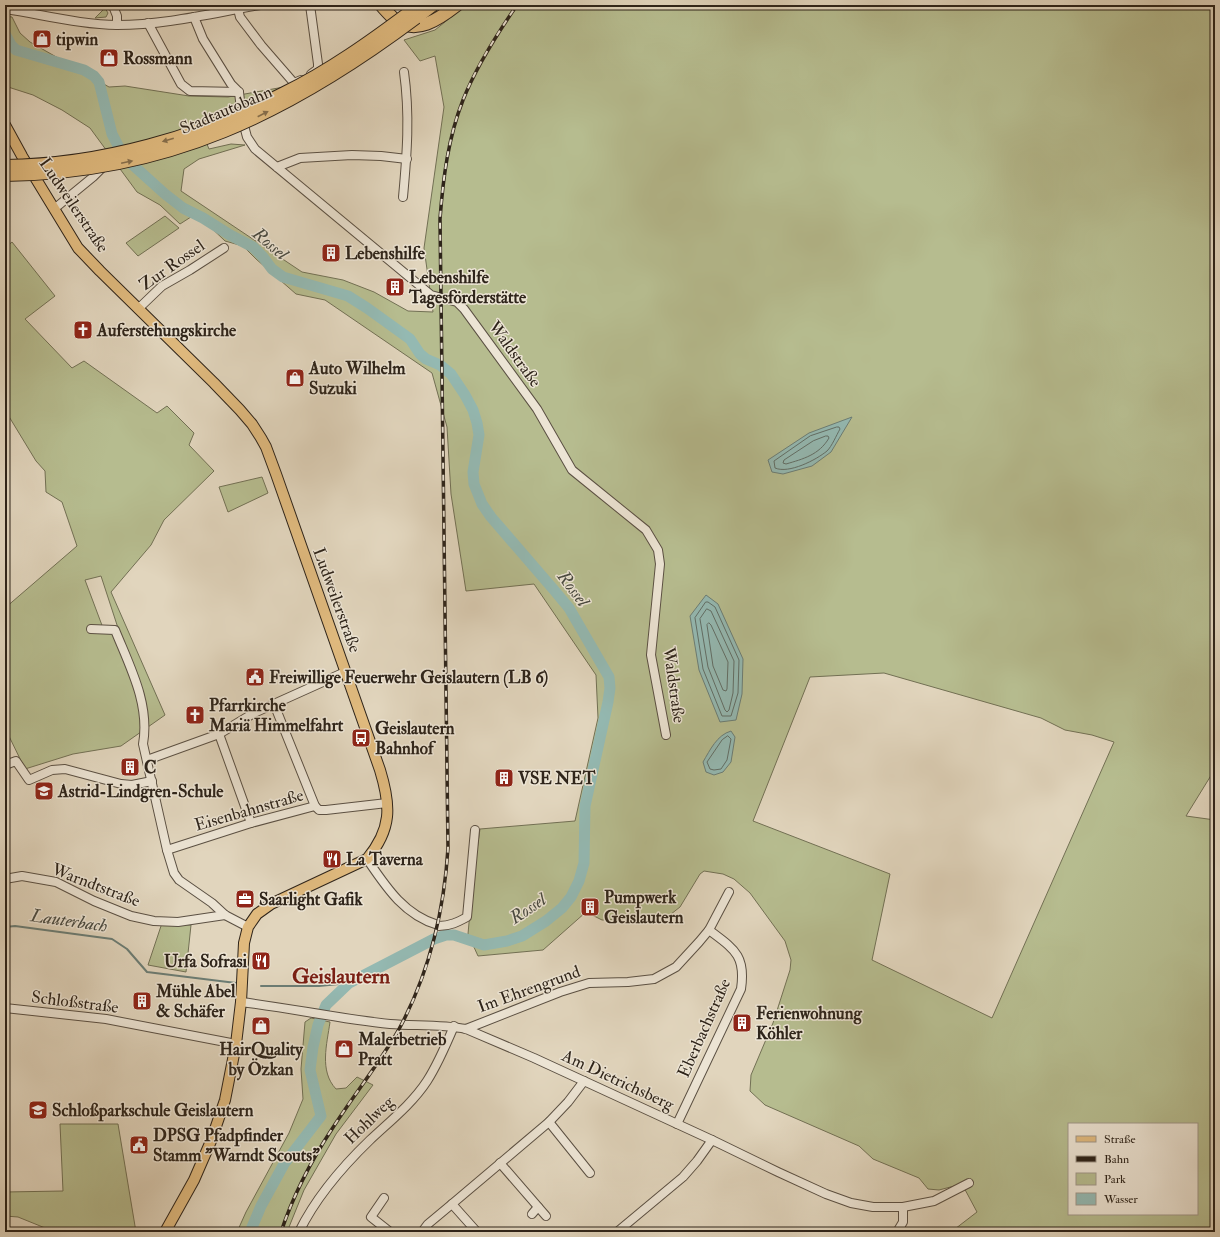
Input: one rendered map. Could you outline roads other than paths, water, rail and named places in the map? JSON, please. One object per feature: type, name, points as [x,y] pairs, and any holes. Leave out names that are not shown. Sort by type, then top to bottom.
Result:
[{"type":"highway","points":[[381,5],[395,20],[413,26],[426,25],[433,22],[456,5]]},
{"type":"highway","name":"Stadtautobahn","points":[[5,175],[71,171],[110,165],[174,150],[219,134],[253,119],[323,81],[363,56],[415,11],[433,5]]},
{"type":"highway","points":[[5,166],[72,162],[106,157],[173,139],[216,124],[285,93],[320,73],[415,11]]},
{"type":"main road","name":"Ludweilerstraße","points":[[5,125],[78,248],[214,383],[252,424],[261,438],[276,474],[386,790],[388,815],[384,831],[378,846],[367,859],[271,904],[257,914],[248,927],[244,943],[241,1002],[236,1044],[224,1100],[211,1141],[194,1180],[165,1232]]},
{"type":"street","points":[[111,5],[113,6],[117,16],[117,25]]},
{"type":"street","points":[[6,9],[83,22],[117,25],[148,23],[194,17],[260,5]]},
{"type":"street","points":[[238,9],[240,16],[261,45],[294,83],[309,76],[318,69],[310,5]]},
{"type":"street","points":[[194,17],[204,39],[231,84],[239,92]]},
{"type":"street","points":[[148,23],[181,84],[190,92],[239,92]]},
{"type":"street","points":[[403,197],[407,159],[408,121],[404,72]]},
{"type":"street","name":"Waldstraße","points":[[239,92],[242,118],[247,138],[255,149],[431,295],[456,302],[464,309],[537,409],[572,470],[646,530],[658,550],[660,564],[652,655],[666,735]]},
{"type":"street","points":[[277,167],[300,158],[352,155],[407,159]]},
{"type":"street","points":[[54,209],[93,177],[110,160]]},
{"type":"street","name":"Zur Rossel","points":[[138,308],[162,286],[224,248]]},
{"type":"street","points":[[91,629],[115,630],[135,678],[143,706],[146,730],[143,744],[170,866],[179,880],[212,903],[225,915],[248,927]]},
{"type":"street","points":[[147,760],[219,734],[274,704],[345,672]]},
{"type":"street","points":[[274,704],[315,806]]},
{"type":"street","points":[[219,734],[251,823]]},
{"type":"street","points":[[5,765],[16,761],[29,780],[52,770],[65,769],[121,784],[132,785],[152,781]]},
{"type":"street","name":"Eisenbahnstraße","points":[[167,850],[251,823],[315,806],[319,810],[326,810],[387,803]]},
{"type":"street","points":[[367,859],[384,884],[404,907],[417,916],[439,926],[447,926],[460,922],[467,917],[475,830]]},
{"type":"street","name":"Warndtstraße","points":[[5,879],[22,876],[56,882],[94,901],[131,916],[154,920],[178,922],[225,915]]},
{"type":"street","name":"Im Ehrengrund","points":[[466,1029],[553,995],[589,983],[628,982],[654,979],[676,966],[709,930],[729,892]]},
{"type":"street","name":"Eberbachstraße","points":[[677,1124],[741,989],[743,968],[738,956],[731,947],[709,930]]},
{"type":"street","name":"Am Dietrichsberg","points":[[241,1002],[390,1024],[454,1026],[466,1029],[584,1081],[826,1194],[850,1203],[873,1207],[903,1207],[934,1201],[969,1183]]},
{"type":"street","name":"Schloßstraße","points":[[5,1008],[106,1019],[236,1044]]},
{"type":"street","name":"Hohlweg","points":[[299,1232],[319,1199],[339,1171],[404,1108],[426,1082],[440,1058],[454,1026]]},
{"type":"street","points":[[422,1232],[428,1224],[549,1122],[568,1102],[584,1081]]},
{"type":"street","points":[[549,1122],[590,1173]]},
{"type":"street","points":[[617,1232],[683,1177],[712,1140]]},
{"type":"street","points":[[500,1163],[546,1216]]},
{"type":"street","points":[[384,1198],[371,1217],[390,1232]]},
{"type":"street","points":[[452,1204],[477,1232]]},
{"type":"street","points":[[532,1214],[538,1207]]},
{"type":"street","points":[[897,1232],[903,1222],[903,1207]]},
{"type":"water","points":[[852,417],[831,452],[812,466],[783,474],[772,472],[768,460],[809,433]]},
{"type":"water","points":[[706,595],[718,604],[743,659],[742,694],[736,720],[720,722],[699,670],[690,616]]},
{"type":"water","points":[[731,731],[735,737],[731,762],[723,772],[714,775],[706,772],[703,762],[708,753],[718,739]]},
{"type":"waterway","name":"Rossel","points":[[5,34],[11,45],[16,50],[84,70],[94,76],[99,82],[112,134],[124,157],[183,208],[253,247],[272,269],[283,277],[348,296],[410,339],[420,354],[426,359],[440,365],[451,374],[473,410],[477,423],[479,435],[473,472],[474,484],[482,504],[491,517],[569,608],[609,677],[610,688],[608,702],[585,806],[584,863],[579,881],[571,897],[562,908],[546,921],[522,936],[507,941],[484,945],[454,935],[446,935],[434,939],[349,983],[326,1005],[318,1025],[310,1070],[321,1116],[284,1164],[261,1206],[250,1232]]},
{"type":"waterway","name":"Lauterbach","points":[[5,927],[15,926],[112,939],[127,949],[147,972],[236,983]]},
{"type":"waterway","name":"Lauterbach","points":[[261,986],[319,986],[349,983]]},
{"type":"railway","points":[[281,1232],[303,1179],[324,1141],[398,1031],[418,988],[439,919],[448,848],[441,204],[450,144],[463,100],[487,51],[517,5]]},
{"type":"place","name":"tipwin","points":[[42,39]]},
{"type":"place","name":"Rossmann","points":[[109,58]]},
{"type":"place","name":"Lebenshilfe","points":[[331,253]]},
{"type":"place","name":"Lebenshilfe Tagesförderstätte","points":[[395,287]]},
{"type":"place","name":"Auferstehungskirche","points":[[83,330]]},
{"type":"place","name":"Auto Wilhelm Suzuki","points":[[295,378]]},
{"type":"place","name":"Freiwillige Feuerwehr Geislautern (LB 6)","points":[[255,677]]},
{"type":"place","name":"Pfarrkirche Mariä Himmelfahrt","points":[[195,715]]},
{"type":"place","name":"Geislautern Bahnhof","points":[[361,738]]},
{"type":"place","name":"C","points":[[130,767]]},
{"type":"place","name":"VSE NET","points":[[504,778]]},
{"type":"place","name":"Astrid-Lindgren-Schule","points":[[44,791]]},
{"type":"place","name":"La Taverna","points":[[332,859]]},
{"type":"place","name":"Saarlight Gafik","points":[[245,899]]},
{"type":"place","name":"Pumpwerk Geislautern","points":[[590,907]]},
{"type":"place","name":"Urfa Sofrasi","points":[[261,961]]},
{"type":"place","name":"Mühle Abel & Schäfer","points":[[142,1001]]},
{"type":"place","name":"Ferienwohnung Köhler","points":[[742,1023]]},
{"type":"place","name":"HairQuality by Özkan","points":[[261,1026]]},
{"type":"place","name":"Malerbetrieb Pratt","points":[[344,1049]]},
{"type":"place","name":"Schloßparkschule Geislautern","points":[[38,1110]]},
{"type":"place","name":"DPSG Pfadpfinder Stamm \"Warndt Scouts\"","points":[[139,1145]]},
{"type":"district","name":"Geislautern","points":[[341,976]]}]
